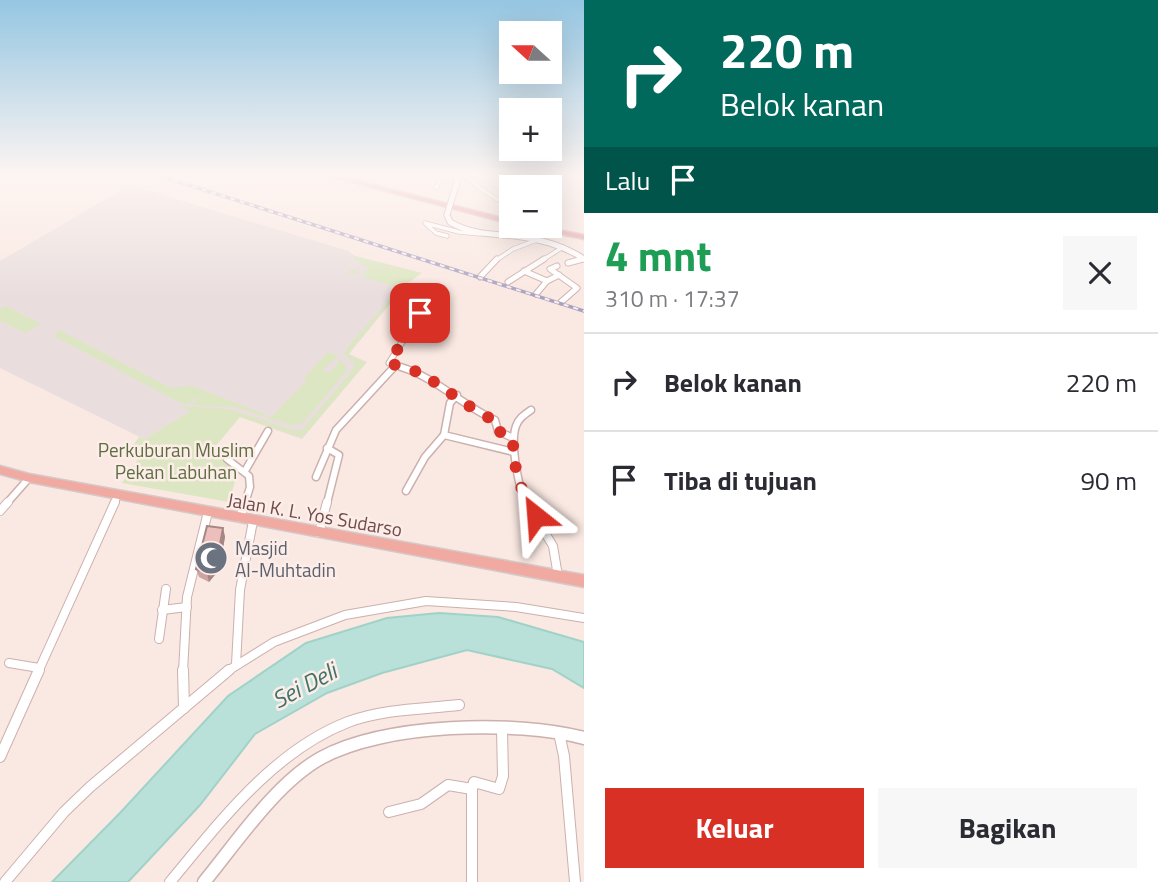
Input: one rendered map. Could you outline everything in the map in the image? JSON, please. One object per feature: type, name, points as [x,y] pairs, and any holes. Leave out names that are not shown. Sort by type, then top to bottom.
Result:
[{"type":"highway","points":[[562,230],[584,235]]},
{"type":"highway","points":[[562,231],[584,235]]},
{"type":"highway","name":"Jalan K. L. Yos Sudarso","points":[[0,470],[118,495],[584,581]]},
{"type":"street","points":[[447,215],[450,222],[459,228],[539,239],[563,247],[583,259]]},
{"type":"street","points":[[447,236],[436,233],[425,223],[458,232],[486,233]]},
{"type":"street","points":[[480,277],[489,265],[498,259],[523,244],[539,239]]},
{"type":"street","points":[[508,282],[563,247]]},
{"type":"street","points":[[561,302],[577,288],[551,269],[583,259]]},
{"type":"street","points":[[524,271],[547,281]]},
{"type":"street","points":[[536,294],[547,281],[559,275]]},
{"type":"street","points":[[420,313],[389,362],[421,373],[497,422],[498,431],[513,438]]},
{"type":"street","points":[[316,477],[327,449],[342,423],[395,366]]},
{"type":"street","points":[[406,491],[425,457],[444,435],[450,403],[457,396]]},
{"type":"street","points":[[531,410],[519,419],[513,438],[514,452],[522,495],[553,546],[558,576]]},
{"type":"street","points":[[245,471],[268,431]]},
{"type":"street","points":[[444,435],[514,452]]},
{"type":"street","points":[[319,533],[339,455],[327,449]]},
{"type":"street","points":[[227,458],[249,475],[250,487],[236,664]]},
{"type":"street","points":[[0,511],[29,478]]},
{"type":"street","points":[[0,757],[118,495]]},
{"type":"street","points":[[184,708],[183,640],[190,581],[208,512]]},
{"type":"street","points":[[159,639],[166,589]]},
{"type":"street","points":[[5,882],[81,796],[236,664],[274,642],[345,615],[415,602],[516,607],[584,618]]},
{"type":"street","points":[[162,610],[187,607]]},
{"type":"street","points":[[9,663],[39,667]]},
{"type":"street","points":[[170,882],[227,815],[274,769],[305,745],[347,722],[459,705]]},
{"type":"street","points":[[472,882],[472,789],[474,782],[499,789],[503,776],[502,728]]},
{"type":"street","points":[[204,882],[294,779],[321,758],[353,743],[391,736],[502,728],[559,731],[584,738]]},
{"type":"street","points":[[559,731],[575,882]]},
{"type":"street","points":[[389,812],[421,806],[439,796],[448,785],[472,789]]},
{"type":"shaded area","points":[[78,215],[230,215],[348,251],[355,256],[422,273],[407,283],[349,354],[367,362],[302,439],[229,413],[192,411],[144,439],[0,368],[0,261]]},
{"type":"green space","name":"Perkuburan Muslim Pekan Labuhan","points":[[355,256],[421,273],[402,288],[348,354],[366,363],[302,438],[240,417],[210,453],[222,457],[238,471],[229,502],[122,483],[141,455],[128,452],[139,437],[144,439],[191,411],[178,406],[228,409],[293,430],[302,430],[354,368],[354,363],[344,354],[349,345],[400,288],[365,278],[363,276],[369,266],[361,265],[357,274],[347,273],[349,270],[357,271],[362,262],[353,260]]},
{"type":"green space","points":[[6,306],[41,324],[26,333],[0,321],[0,309]]},
{"type":"green space","points":[[59,330],[171,388],[193,386],[271,417],[307,380],[304,378],[328,352],[338,356],[323,370],[330,373],[341,359],[348,369],[304,422],[293,426],[234,407],[190,405],[206,393],[187,404],[180,403],[54,336]]},
{"type":"water","name":"Sei Deli","points":[[439,613],[498,617],[584,642],[584,688],[552,669],[467,650],[382,673],[327,693],[255,734],[200,805],[128,882],[52,882],[228,696],[306,643],[387,618]]},
{"type":"building","name":"Masjid Al-Muhtadin","points":[[207,526],[223,528],[217,561],[207,573],[196,569]]},
{"type":"railway","points":[[283,215],[584,311]]},
{"type":"place","name":"Masjid Al-Muhtadin","points":[[211,558]]},
{"type":"route","points":[[420,313],[389,363],[421,373],[497,422],[498,431],[513,438],[522,495],[536,516]]}]
